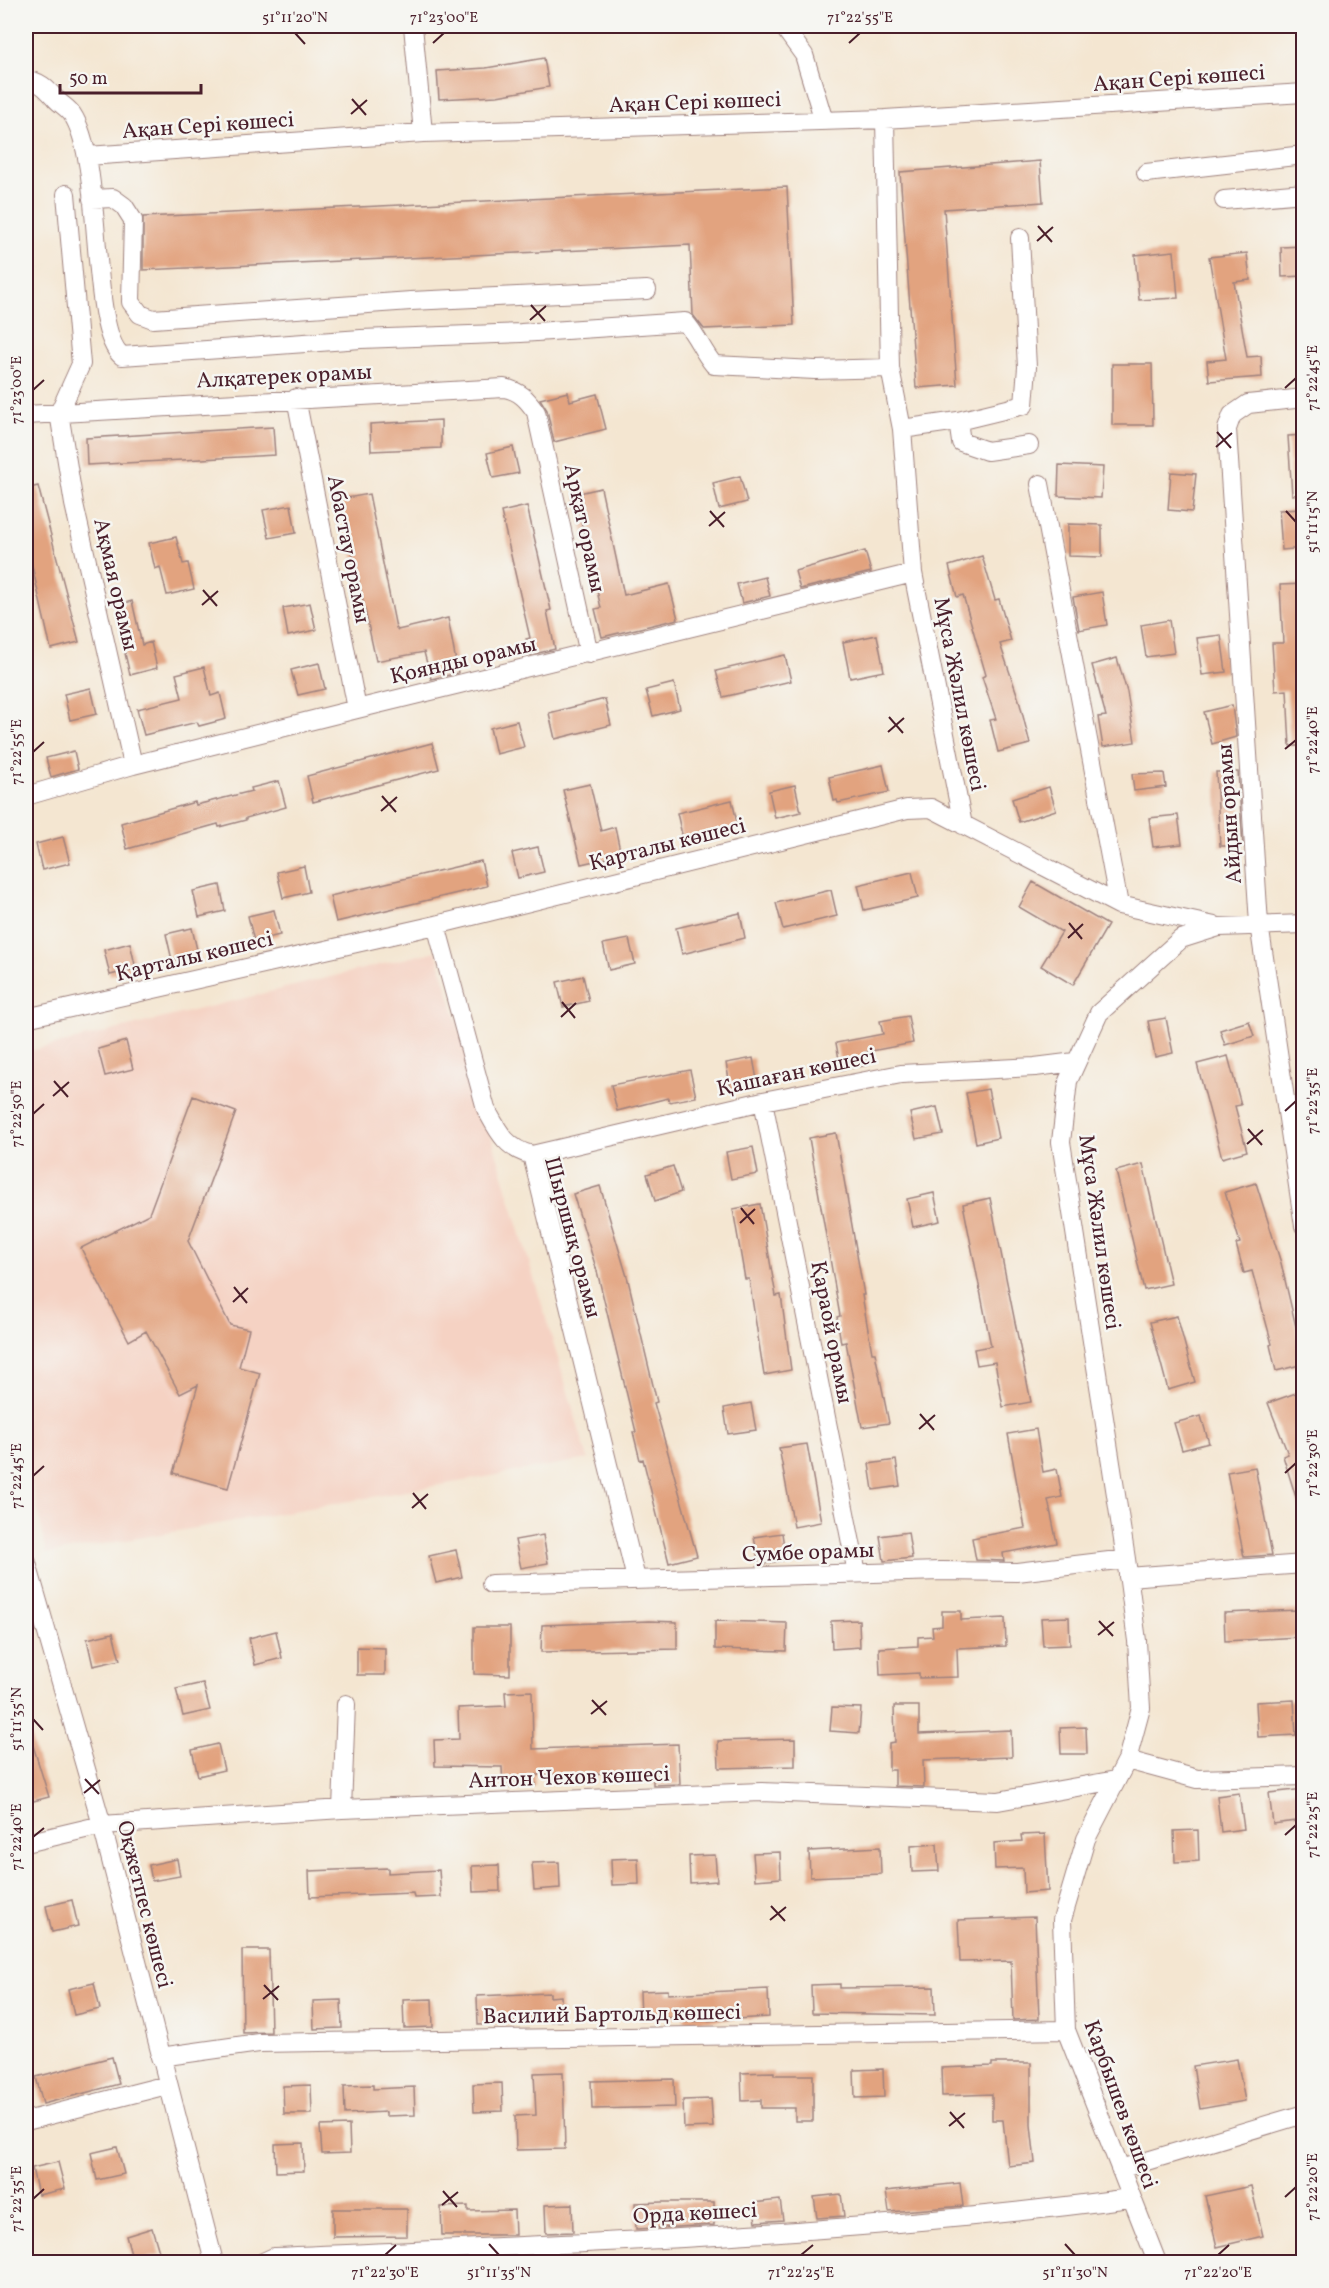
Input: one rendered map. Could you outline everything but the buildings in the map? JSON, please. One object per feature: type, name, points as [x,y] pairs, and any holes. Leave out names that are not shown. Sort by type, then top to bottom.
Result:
[{"type":"street","points":[[413,26],[423,133]]},
{"type":"street","points":[[783,26],[804,56],[824,121]]},
{"type":"street","points":[[26,80],[46,87],[72,113],[87,156],[105,313],[114,350],[122,356],[361,339],[522,333],[685,322],[697,335],[702,351],[714,365],[815,370],[890,368]]},
{"type":"street","name":"Ақан Сері көшесі","points":[[87,156],[423,133],[885,119],[1304,93]]},
{"type":"street","name":"Мұса Жәлил көшесі","points":[[885,119],[890,368],[902,429],[913,573],[963,825]]},
{"type":"street","points":[[1146,173],[1304,156]]},
{"type":"street","points":[[1224,200],[1304,193]]},
{"type":"street","points":[[59,413],[81,364],[66,194]]},
{"type":"street","points":[[92,198],[113,198],[124,206],[133,220],[131,302],[140,314],[153,319],[411,301],[648,290]]},
{"type":"street","points":[[902,429],[958,421],[1024,405],[1027,368],[1020,238]]},
{"type":"street","name":"Алқатерек орамы","points":[[26,415],[504,387],[525,396],[536,411]]},
{"type":"street","name":"Абастау орамы","points":[[296,398],[357,709]]},
{"type":"street","name":"Айдын орамы","points":[[1304,398],[1248,404],[1233,415],[1227,429],[1259,924],[1304,1226]]},
{"type":"street","name":"Арқат орамы","points":[[536,411],[590,654]]},
{"type":"street","name":"Ақмая орамы","points":[[59,413],[74,504],[134,765]]},
{"type":"street","points":[[958,421],[961,442],[987,451],[1029,445]]},
{"type":"street","points":[[1040,484],[1119,905]]},
{"type":"street","name":"Қоянды орамы","points":[[26,796],[134,765],[913,573]]},
{"type":"street","name":"Қарталы көшесі","points":[[26,1018],[436,925],[907,809],[931,808],[1119,905],[1219,927],[1304,924]]},
{"type":"street","name":"Шыршық орамы","points":[[436,925],[486,1109],[501,1137],[517,1151],[532,1155],[636,1579]]},
{"type":"street","name":"Мұса Жәлил көшесі","points":[[1127,1568],[1061,1142],[1063,1104],[1075,1062],[1099,1013],[1181,939],[1219,927]]},
{"type":"street","name":"Қашаған көшесі","points":[[532,1155],[763,1101],[901,1074],[1035,1067],[1075,1062]]},
{"type":"street","name":"Қараой орамы","points":[[763,1101],[856,1574]]},
{"type":"street","name":"Оқжетпес көшесі","points":[[26,1560],[102,1825],[214,2262]]},
{"type":"street","name":"Сумбе орамы","points":[[491,1584],[941,1570],[1017,1572],[1304,1564]]},
{"type":"street","name":"Карбышев көшесі","points":[[1127,1568],[1137,1641],[1141,1708],[1127,1760],[1086,1839],[1062,1920],[1066,2030],[1157,2262]]},
{"type":"street","points":[[342,1809],[346,1704]]},
{"type":"street","points":[[1127,1760],[1197,1779],[1304,1776]]},
{"type":"street","name":"Антон Чехов көшесі","points":[[26,1843],[102,1825],[342,1809],[761,1792],[998,1801],[1116,1780]]},
{"type":"street","name":"Василий Бартольд көшесі","points":[[160,2057],[259,2043],[1066,2030]]},
{"type":"street","points":[[26,2121],[168,2085]]},
{"type":"street","points":[[1119,2169],[1304,2114]]},
{"type":"street","name":"Орда көшесі","points":[[263,2262],[274,2257],[736,2235],[1045,2209],[1131,2198]]},
{"type":"shaded area","points":[[436,951],[588,1459],[47,1554],[26,1455],[26,1318],[37,1302],[26,1250],[26,1052]]}]
